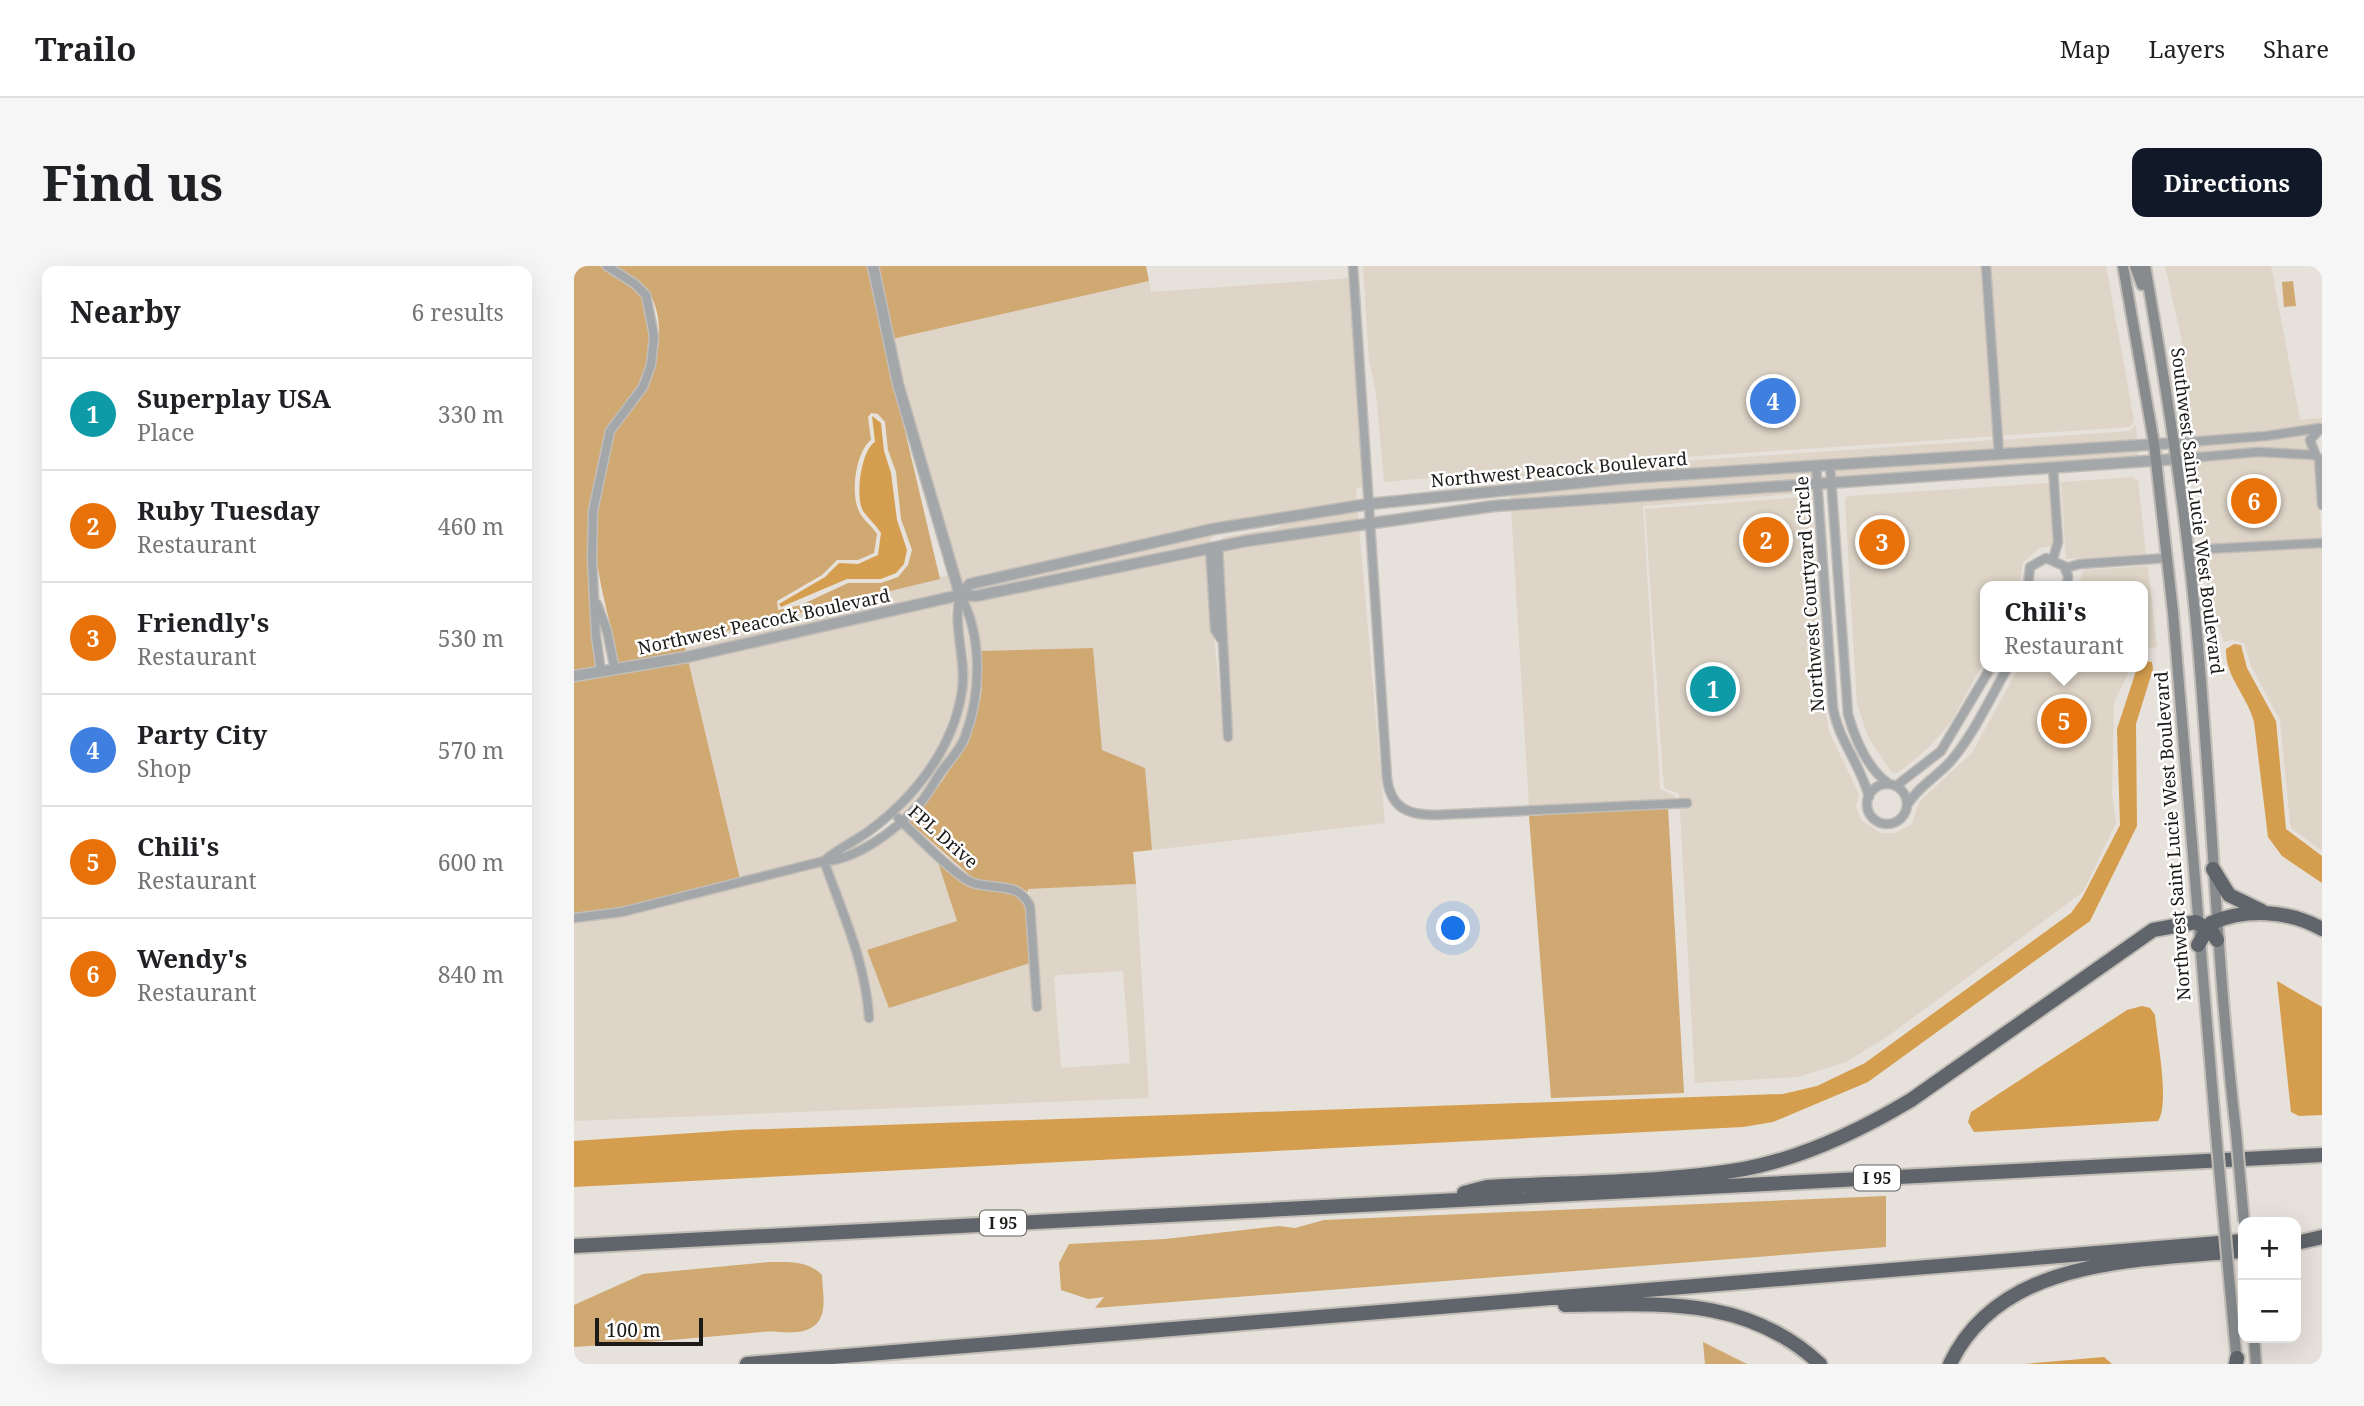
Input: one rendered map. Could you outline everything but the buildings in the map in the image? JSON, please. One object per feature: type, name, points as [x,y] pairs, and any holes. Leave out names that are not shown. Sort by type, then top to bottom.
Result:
[{"type":"highway","points":[[2213,869],[2229,895],[2266,913]]},
{"type":"highway","points":[[1433,1200],[1487,1187],[1745,1169],[1828,1142],[1875,1122],[1911,1100],[2153,930],[2266,913],[2287,915],[2322,929]]},
{"type":"highway","points":[[2206,923],[2217,940]]},
{"type":"highway","points":[[2198,945],[2206,923]]},
{"type":"highway","name":"I 95","points":[[574,1246],[2322,1155]]},
{"type":"highway","points":[[2301,1236],[2322,1235]]},
{"type":"highway","points":[[2301,1241],[2322,1235]]},
{"type":"highway","points":[[747,1364],[2238,1241]]},
{"type":"highway","points":[[1950,1364],[1959,1343],[1978,1321],[1999,1303],[2029,1287],[2092,1267],[2238,1251]]},
{"type":"highway","points":[[1504,1301],[1696,1306],[1763,1326],[1791,1341],[1820,1364]]},
{"type":"main road","name":"Northwest Saint Lucie West Boulevard","points":[[2123,266],[2154,443],[2206,923]]},
{"type":"main road","points":[[2135,266],[2142,282],[2159,379],[2167,392]]},
{"type":"main road","name":"Southwest Saint Lucie West Boulevard","points":[[2145,266],[2177,458],[2206,745],[2213,869],[2206,923]]},
{"type":"main road","points":[[2217,940],[2244,1217]]},
{"type":"main road","name":"Northwest Saint Lucie West Boulevard","points":[[2198,945],[2237,1362]]},
{"type":"main road","points":[[2254,1343],[2256,1364]]},
{"type":"street","points":[[601,672],[596,636],[592,520],[609,435],[643,387],[654,344],[653,320],[646,295],[635,284],[607,266]]},
{"type":"street","points":[[574,919],[622,912],[824,861],[838,861],[870,844],[918,806],[964,740],[977,692],[974,645],[968,610],[960,596],[898,384],[873,266]]},
{"type":"street","points":[[1353,266],[1389,792],[1404,811],[1435,815],[1687,803]]},
{"type":"street","points":[[1986,266],[1999,454]]},
{"type":"street","points":[[2175,443],[2266,436],[2321,428]]},
{"type":"street","points":[[2321,428],[2311,440],[2319,457],[2322,505]]},
{"type":"street","name":"Northwest Peacock Boulevard","points":[[960,596],[970,584],[1074,559],[1369,504],[1533,486],[1830,464],[2175,443]]},
{"type":"street","points":[[2177,458],[2258,452],[2319,457]]},
{"type":"street","name":"Northwest Peacock Boulevard","points":[[574,676],[615,670],[960,596],[974,596],[1214,546],[1371,521],[1494,506],[2177,458]]},
{"type":"street","name":"Northwest Courtyard Circle","points":[[1830,464],[1848,715],[1861,748],[1881,778],[1893,785]]},
{"type":"street","name":"Northwest Courtyard Circle","points":[[1816,465],[1836,726],[1866,782],[1869,796]]},
{"type":"street","points":[[2053,467],[2058,542],[2053,559]]},
{"type":"street","points":[[1228,737],[1221,639],[1215,630],[1214,546],[1222,534],[1276,524],[1289,517]]},
{"type":"street","points":[[2187,550],[2322,543]]},
{"type":"street","points":[[2065,568],[2080,564],[2167,558]]},
{"type":"street","points":[[2028,581],[2027,573],[2031,565],[2040,559],[2053,559],[2065,568],[2066,581]]},
{"type":"street","points":[[1823,582],[1838,581]]},
{"type":"street","points":[[824,861],[893,813],[926,779],[948,734],[962,693],[964,657],[956,612],[960,596]]},
{"type":"street","points":[[595,598],[607,631],[615,670]]},
{"type":"street","points":[[1988,672],[1941,751],[1893,785],[1876,788],[1869,796],[1871,815],[1880,822],[1899,820],[1916,790],[1949,763],[2005,672]]},
{"type":"street","points":[[1981,684],[1994,691]]},
{"type":"street","points":[[1893,785],[1903,792],[1907,804]]},
{"type":"street","name":"FPL Drive","points":[[893,813],[972,883],[1015,889],[1024,893],[1030,906],[1037,1007]]},
{"type":"street","points":[[824,861],[862,966],[868,990],[869,1018]]},
{"type":"shaded area","points":[[574,266],[600,266],[634,288],[643,299],[650,337],[648,360],[640,382],[607,430],[591,500],[587,551],[595,670],[574,672]]},
{"type":"shaded area","points":[[614,266],[869,266],[882,334],[940,579],[684,641],[686,653],[619,666],[599,575],[596,538],[598,508],[611,441],[617,427],[638,402],[653,372],[659,327],[657,312],[645,287],[634,277]],"holes":[[[871,413],[878,414],[885,422],[888,450],[896,472],[901,519],[912,550],[908,565],[898,577],[881,583],[848,583],[801,605],[778,610],[777,601],[822,575],[837,560],[858,560],[874,553],[877,534],[859,511],[855,484],[858,463],[871,440],[868,417]]]},
{"type":"shaded area","points":[[878,266],[1146,266],[1149,281],[892,339]]},
{"type":"shaded area","points":[[1363,266],[2106,266],[2134,420],[2130,427],[1581,464],[1384,482],[1376,393],[1369,360]]},
{"type":"shaded area","points":[[2165,266],[2271,266],[2300,420],[2322,418],[2322,424],[2194,438],[2180,332]]},
{"type":"shaded area","points":[[1350,278],[1364,487],[1356,488],[1357,502],[1122,544],[969,580],[962,587],[892,339],[1149,281],[1151,292]]},
{"type":"shaded area","points":[[2293,281],[2296,306],[2284,307],[2282,282]]},
{"type":"shaded area","points":[[872,416],[881,423],[897,520],[907,550],[904,564],[896,573],[881,579],[847,579],[781,607],[779,604],[825,577],[839,563],[858,564],[878,555],[881,533],[863,511],[860,495],[863,464],[866,454],[875,442]]},
{"type":"shaded area","points":[[2136,425],[2137,441],[2003,450],[2002,440],[2130,431]]},
{"type":"shaded area","points":[[2308,434],[2308,451],[2258,448],[2196,453],[2195,446]]},
{"type":"shaded area","points":[[1994,440],[1995,450],[1509,484],[1509,474]]},
{"type":"shaded area","points":[[2137,448],[2138,458],[1835,477],[1834,468]]},
{"type":"shaded area","points":[[2258,455],[2315,459],[2322,539],[2204,546],[2196,460]]},
{"type":"shaded area","points":[[1812,469],[1813,479],[1510,501],[1510,492]]},
{"type":"shaded area","points":[[2133,477],[2138,481],[2146,554],[2066,559],[2061,482]]},
{"type":"shaded area","points":[[2049,483],[2054,540],[2051,546],[2039,548],[2022,564],[2020,581],[1980,581],[1980,669],[1951,722],[1928,748],[1898,773],[1892,773],[1868,737],[1857,704],[1845,503],[1847,496]]},
{"type":"shaded area","points":[[1813,486],[1814,500],[1805,493],[1643,506],[1660,789],[1675,796],[1675,799],[1529,807],[1511,508]]},
{"type":"shaded area","points":[[1806,497],[1812,504],[1823,694],[1829,732],[1859,794],[1856,807],[1862,821],[1881,833],[1895,833],[1912,824],[1919,802],[1972,753],[2016,672],[2129,672],[2114,703],[2112,793],[2116,823],[2083,892],[1888,1036],[1846,1062],[1798,1077],[1695,1083],[1679,794],[1664,788],[1645,509]]},
{"type":"shaded area","points":[[1358,509],[1358,519],[1218,542],[1224,537],[1276,528],[1290,520]]},
{"type":"shaded area","points":[[1359,527],[1385,823],[1152,850],[1145,768],[1102,751],[1093,648],[979,651],[972,608],[967,600],[1206,552],[1224,741],[1232,741],[1222,549]]},
{"type":"shaded area","points":[[1217,532],[1207,544],[968,592],[972,587]]},
{"type":"shaded area","points":[[2322,547],[2322,851],[2292,829],[2280,720],[2251,666],[2244,643],[2233,640],[2224,642],[2207,592],[2204,553]]},
{"type":"shaded area","points":[[2148,566],[2157,647],[2148,648],[2148,581],[2079,581],[2084,570]]},
{"type":"shaded area","points":[[949,575],[955,593],[686,653],[684,641]]},
{"type":"shaded area","points":[[954,600],[951,613],[959,657],[958,692],[944,733],[922,778],[890,811],[822,858],[740,879],[688,660]]},
{"type":"shaded area","points":[[961,606],[970,645],[973,692],[960,739],[915,804],[902,816],[899,813],[929,781],[952,735],[966,693],[968,657]]},
{"type":"shaded area","points":[[2234,644],[2241,645],[2247,668],[2276,721],[2286,829],[2322,856],[2322,883],[2282,856],[2268,837],[2254,722],[2227,659],[2226,649]]},
{"type":"shaded area","points":[[1093,648],[1102,750],[1145,768],[1152,850],[1133,852],[1136,884],[1028,889],[1028,892],[1016,885],[974,879],[908,821],[954,763],[971,729],[981,695],[979,651]]},
{"type":"shaded area","points":[[688,660],[740,879],[622,909],[574,915],[574,680]]},
{"type":"shaded area","points":[[2148,661],[2152,662],[2153,669],[2136,724],[2137,826],[2090,921],[1868,1082],[1773,1122],[1743,1127],[574,1187],[574,1141],[737,1130],[1783,1094],[1817,1086],[1865,1063],[2071,913],[2082,898],[2120,825],[2117,729],[2136,672],[2148,672]]},
{"type":"shaded area","points":[[1668,807],[1684,1093],[1551,1098],[1529,816]]},
{"type":"shaded area","points":[[901,826],[937,859],[958,921],[867,950],[889,1007],[1030,963],[1033,1010],[1041,1010],[1034,905],[1028,889],[1136,884],[1149,1098],[574,1121],[574,922],[624,916],[821,866],[858,967],[864,991],[865,1022],[873,1021],[872,990],[866,965],[830,865],[840,864],[872,847]],"holes":[[[1123,971],[1130,1063],[1061,1068],[1054,978],[1058,975]]]},
{"type":"shaded area","points":[[937,859],[970,886],[1021,896],[1026,906],[1030,963],[889,1008],[867,950],[957,921]]},
{"type":"shaded area","points":[[2277,981],[2322,1007],[2322,1115],[2299,1116],[2291,1112]]},
{"type":"shaded area","points":[[2142,1006],[2150,1008],[2155,1015],[2163,1086],[2158,1121],[1974,1132],[1968,1122],[1971,1112],[2127,1010]]},
{"type":"shaded area","points":[[1886,1196],[1886,1247],[1095,1308],[1104,1297],[1088,1299],[1061,1290],[1059,1263],[1069,1244],[1165,1239],[1279,1226],[1295,1228],[1324,1220]]},
{"type":"shaded area","points":[[769,1262],[804,1264],[822,1275],[822,1316],[814,1326],[795,1332],[762,1332],[574,1347],[574,1305],[643,1274]]},
{"type":"shaded area","points":[[1703,1342],[1747,1364],[1705,1364]]},
{"type":"shaded area","points":[[2104,1357],[2112,1364],[2024,1364]]},
{"type":"place","name":"Party City","points":[[1773,401]]},
{"type":"place","name":"Wendy's","points":[[2254,501]]},
{"type":"place","name":"Ruby Tuesday","points":[[1766,540]]},
{"type":"place","name":"Friendly's","points":[[1882,542]]},
{"type":"place","name":"Superplay USA","points":[[1713,689]]},
{"type":"place","name":"Chili's","points":[[2064,721]]}]
